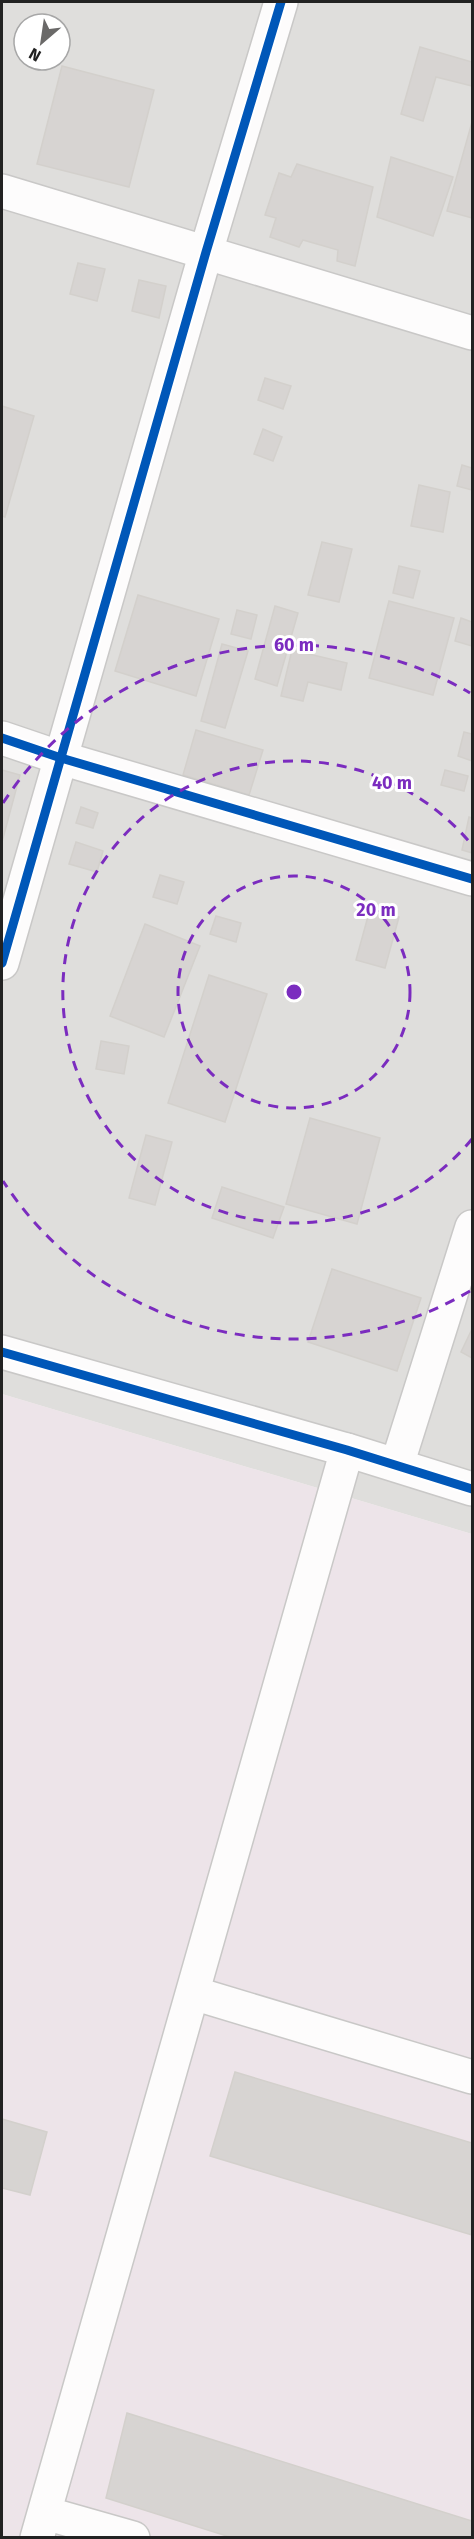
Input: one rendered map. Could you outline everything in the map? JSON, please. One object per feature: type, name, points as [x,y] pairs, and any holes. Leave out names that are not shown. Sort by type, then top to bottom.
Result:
[{"type":"street","points":[[2,963],[206,252],[281,2]]},
{"type":"street","points":[[2,191],[472,333]]},
{"type":"street","points":[[2,738],[61,758],[472,879]]},
{"type":"street","points":[[397,1465],[472,1227]]},
{"type":"street","points":[[2,1352],[347,1450],[472,1489]]},
{"type":"street","points":[[133,2538],[41,2525],[347,1450]]},
{"type":"street","points":[[193,1993],[472,2077]]},
{"type":"shaded area","points":[[2,2],[472,2],[472,1534],[2,1394]]},
{"type":"shaded area","points":[[2,1394],[472,1534],[472,2537],[2,2537]]},
{"type":"building","points":[[420,47],[472,62],[472,86],[436,77],[423,121],[401,114]]},
{"type":"building","points":[[72,69],[154,90],[129,187],[37,164],[60,72],[72,72]]},
{"type":"building","points":[[472,122],[472,218],[447,211]]},
{"type":"building","points":[[391,157],[453,177],[433,236],[377,217]]},
{"type":"building","points":[[297,164],[373,187],[355,266],[337,261],[338,250],[303,240],[299,247],[270,237],[276,218],[265,215],[279,173],[291,177]]},
{"type":"building","points":[[78,263],[105,269],[97,301],[70,294]]},
{"type":"building","points":[[139,280],[166,286],[159,318],[132,311]]},
{"type":"building","points":[[265,378],[291,386],[283,409],[258,400]]},
{"type":"building","points":[[2,406],[34,416],[5,517],[2,516]]},
{"type":"building","points":[[263,429],[282,437],[273,461],[254,454]]},
{"type":"building","points":[[462,465],[472,468],[472,490],[457,486]]},
{"type":"building","points":[[419,485],[450,492],[443,532],[411,526]]},
{"type":"building","points":[[322,542],[352,549],[339,602],[308,595]]},
{"type":"building","points":[[399,566],[420,571],[413,598],[393,593]]},
{"type":"building","points":[[138,595],[219,619],[196,696],[115,671]]},
{"type":"building","points":[[389,601],[454,618],[433,695],[369,678]]},
{"type":"building","points":[[275,606],[298,613],[277,686],[255,679]]},
{"type":"building","points":[[237,610],[257,615],[251,639],[231,634]]},
{"type":"building","points":[[461,618],[472,622],[472,646],[455,641]]},
{"type":"building","points":[[222,644],[248,651],[225,728],[201,721]]},
{"type":"building","points":[[292,650],[347,663],[341,690],[308,682],[303,701],[281,696]]},
{"type":"building","points":[[196,730],[263,750],[249,795],[183,775]]},
{"type":"building","points":[[464,732],[472,734],[472,761],[458,756]]},
{"type":"building","points":[[2,770],[20,775],[2,842]]},
{"type":"building","points":[[445,770],[468,776],[464,791],[441,785]]},
{"type":"building","points":[[81,807],[98,813],[93,828],[76,823]]},
{"type":"building","points":[[469,817],[472,818],[472,853],[462,850]]},
{"type":"building","points":[[76,842],[103,851],[97,872],[69,864]]},
{"type":"building","points":[[160,875],[184,882],[177,904],[153,897]]},
{"type":"building","points":[[370,909],[399,917],[385,968],[356,960]]},
{"type":"building","points":[[216,916],[241,923],[236,942],[210,934]]},
{"type":"building","points":[[145,924],[200,946],[164,1037],[110,1016]]},
{"type":"building","points":[[209,975],[267,994],[225,1122],[168,1103]]},
{"type":"building","points":[[101,1041],[129,1046],[124,1074],[96,1069]]},
{"type":"building","points":[[310,1118],[380,1138],[357,1224],[286,1204]]},
{"type":"building","points":[[146,1135],[172,1142],[155,1205],[129,1198]]},
{"type":"building","points":[[222,1187],[284,1207],[273,1238],[212,1218]]},
{"type":"building","points":[[332,1269],[421,1298],[397,1371],[308,1342]]},
{"type":"building","points":[[472,1329],[472,1358],[461,1352]]},
{"type":"building","points":[[235,2072],[472,2143],[472,2235],[210,2156]]},
{"type":"building","points":[[2,2119],[47,2132],[30,2195],[2,2188]]},
{"type":"building","points":[[127,2413],[472,2521],[472,2538],[233,2538],[106,2498]]},
{"type":"cycle path","points":[[2,963],[206,252],[281,2]]},
{"type":"cycle path","points":[[2,738],[61,758],[472,879]]},
{"type":"cycle path","points":[[2,1352],[347,1450],[472,1489]]}]
